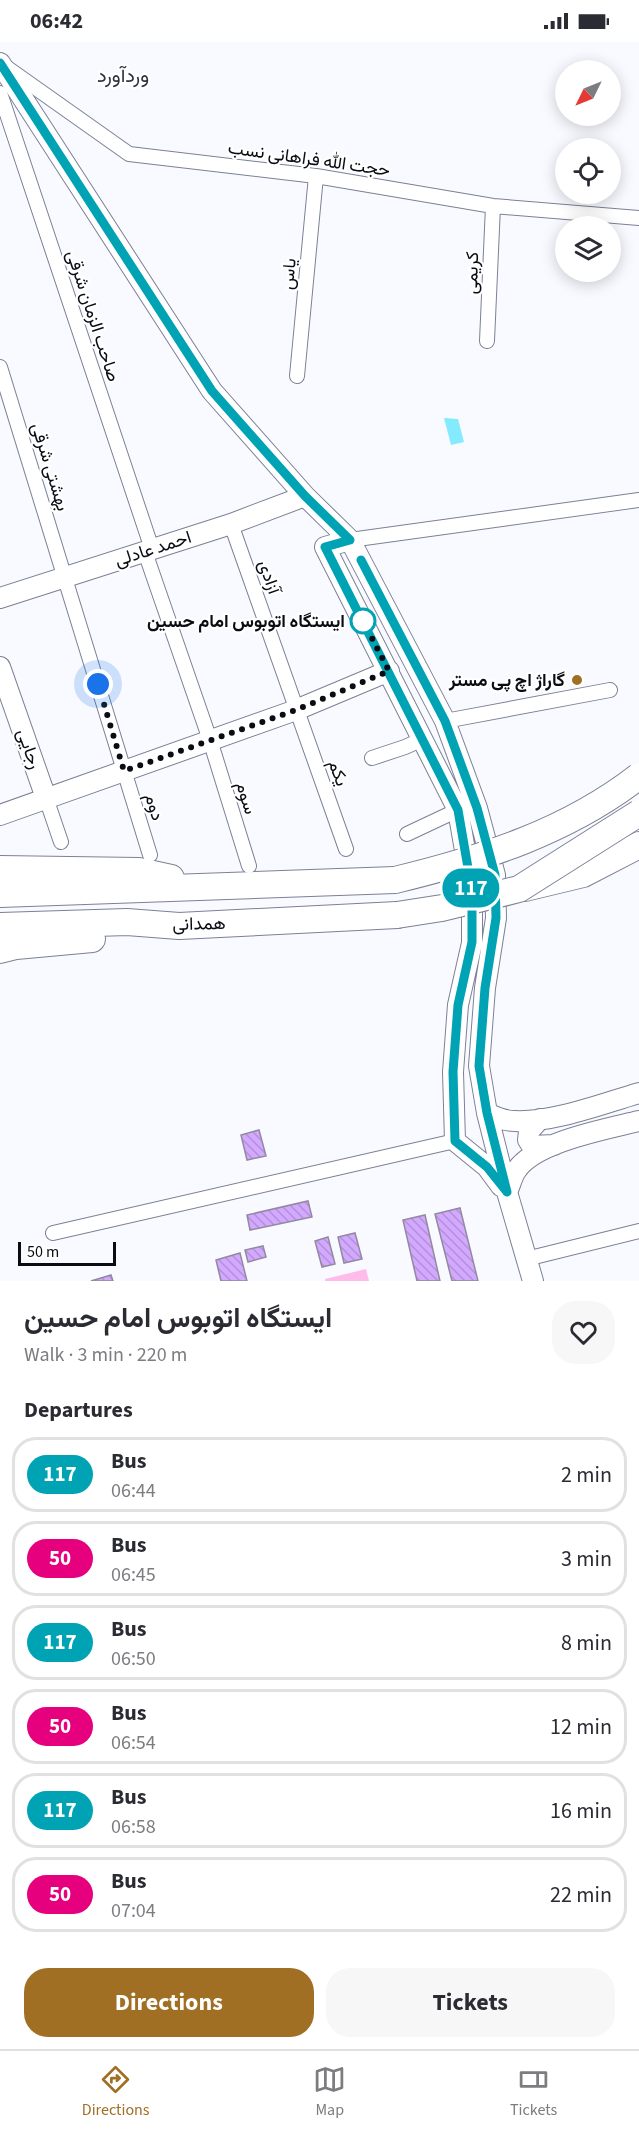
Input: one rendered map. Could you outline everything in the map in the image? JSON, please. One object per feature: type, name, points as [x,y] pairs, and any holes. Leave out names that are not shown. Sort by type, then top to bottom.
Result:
[{"type":"highway","name":"همدانی","points":[[0,894],[395,880],[458,865],[517,845],[581,815],[611,797],[639,776]]},
{"type":"highway","points":[[519,889],[639,813]]},
{"type":"highway","name":"همدانی","points":[[0,926],[127,922],[179,926],[397,915],[442,908],[583,874],[639,845]]},
{"type":"highway","points":[[0,869],[139,871],[215,886]]},
{"type":"highway","points":[[0,950],[15,946],[125,936],[179,926]]},
{"type":"main road","points":[[1,63],[212,391],[305,496],[350,540],[445,721],[477,808],[495,875],[496,918],[485,988],[479,1066],[487,1113],[533,1281]]},
{"type":"main road","name":"احمد عادلی","points":[[0,598],[231,524],[305,496]]},
{"type":"main road","points":[[350,540],[325,547],[458,810],[472,891],[472,942],[458,1005],[453,1072],[455,1141],[487,1167],[507,1192]]},
{"type":"main road","name":"رجایی","points":[[0,667],[46,798]]},
{"type":"main road","points":[[0,815],[296,710],[389,671]]},
{"type":"main road","points":[[487,1113],[515,1122],[540,1119],[639,1093]]},
{"type":"main road","points":[[540,1119],[529,1131],[528,1140],[532,1146],[554,1145]]},
{"type":"main road","points":[[507,1192],[516,1170],[526,1161],[554,1145],[572,1138],[639,1121]]},
{"type":"street","name":"حجت الله فراهانی نسب","points":[[1,63],[129,154],[316,176],[493,206],[639,218]]},
{"type":"street","name":"صاحب الزمان شرقی","points":[[0,93],[210,740]]},
{"type":"street","name":"یاس","points":[[297,376],[316,176]]},
{"type":"street","name":"کریمی","points":[[487,341],[493,206]]},
{"type":"street","name":"بهشتی شرقی","points":[[0,367],[124,771]]},
{"type":"street","points":[[350,540],[639,500]]},
{"type":"street","name":"آزادی","points":[[231,524],[296,710]]},
{"type":"street","points":[[445,721],[610,690]]},
{"type":"street","name":"یکم","points":[[296,710],[346,849]]},
{"type":"street","points":[[372,758],[423,739]]},
{"type":"street","name":"سوم","points":[[210,740],[249,866]]},
{"type":"street","name":"دوم","points":[[124,771],[150,855]]},
{"type":"street","points":[[46,798],[61,842]]},
{"type":"street","points":[[407,834],[458,810]]},
{"type":"street","points":[[53,1233],[455,1141]]},
{"type":"street","points":[[526,1259],[639,1231]]},
{"type":"shaded area","points":[[366,1269],[369,1281],[325,1281],[325,1279]]},
{"type":"water","points":[[444,418],[458,419],[464,442],[451,445]]},
{"type":"building","points":[[259,1130],[266,1156],[247,1160],[241,1135]]},
{"type":"building","points":[[308,1201],[312,1217],[250,1230],[247,1215]]},
{"type":"building","points":[[460,1208],[478,1281],[452,1281],[435,1214]]},
{"type":"building","points":[[425,1215],[440,1281],[417,1281],[403,1220]]},
{"type":"building","points":[[355,1233],[362,1259],[344,1263],[338,1237]]},
{"type":"building","points":[[328,1237],[335,1264],[322,1267],[315,1241]]},
{"type":"building","points":[[263,1246],[266,1257],[248,1262],[245,1250]]},
{"type":"building","points":[[240,1253],[247,1281],[221,1281],[216,1260]]},
{"type":"building","points":[[111,1275],[113,1281],[91,1281]]},
{"type":"bus line","name":"117","points":[[0,63],[212,391],[305,496],[350,540],[325,547],[458,810],[472,891],[472,942],[458,1005],[453,1072],[455,1141],[487,1167],[507,1192],[487,1113],[479,1066],[485,988],[496,918],[495,875],[477,808],[445,721],[361,560]]},
{"type":"place","name":"ایستگاه اتوبوس امام حسین","points":[[363,621]]},
{"type":"place","name":"گاراژ اچ پی مستر","points":[[577,680]]},
{"type":"district","name":"وردآورد","points":[[123,76]]},
{"type":"route","points":[[98,684],[124,771],[296,710],[389,671],[363,621]]}]
